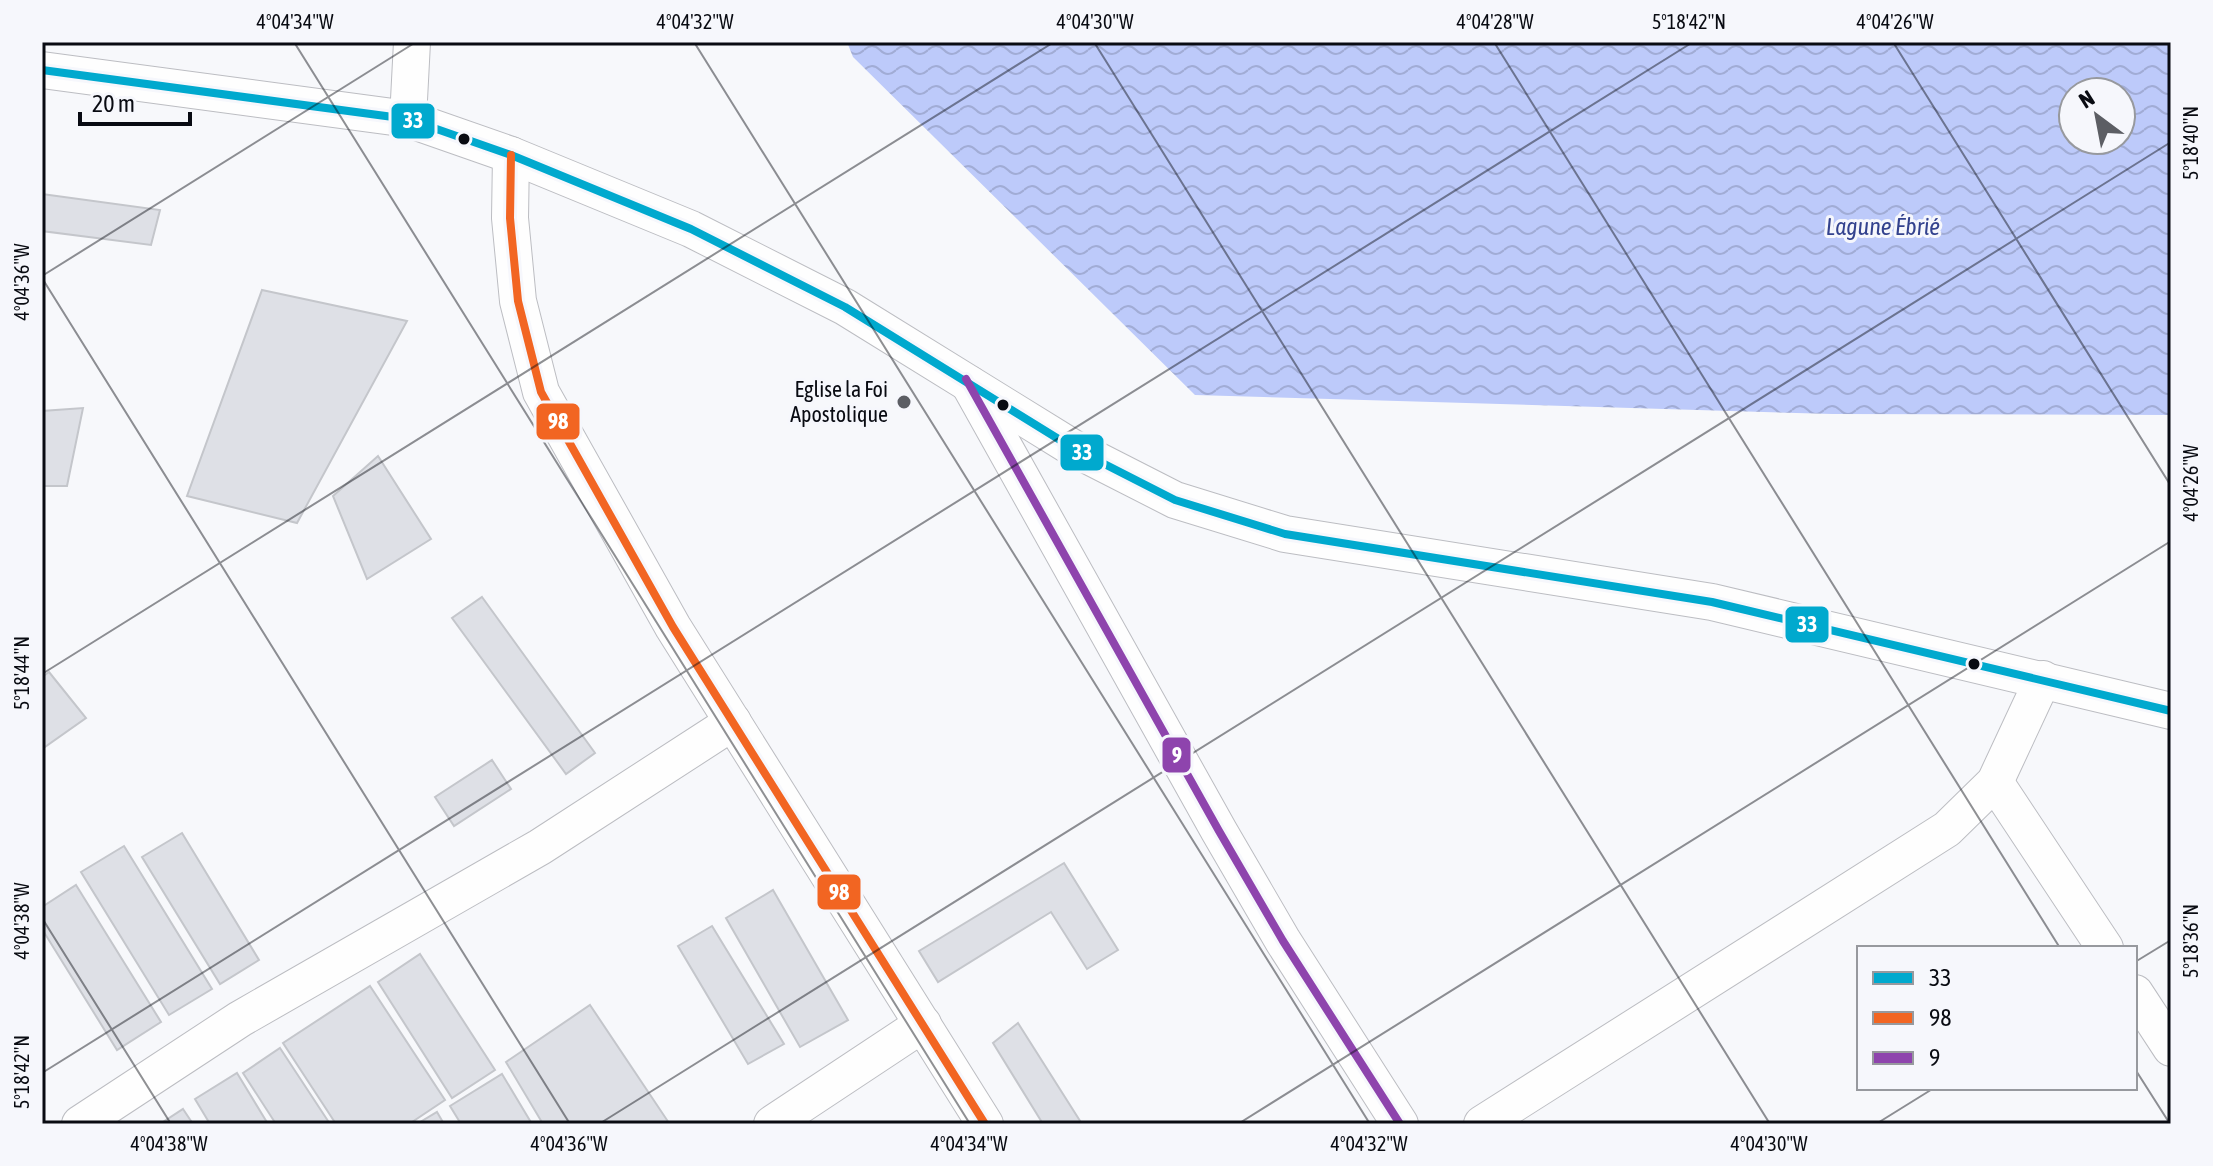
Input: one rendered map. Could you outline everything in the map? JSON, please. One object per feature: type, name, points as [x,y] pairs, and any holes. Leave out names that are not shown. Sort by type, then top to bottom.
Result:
[{"type":"street","points":[[408,119],[412,42]]},
{"type":"street","points":[[42,70],[408,119],[511,155],[691,229],[845,307],[966,379],[1073,448],[1175,500],[1285,534],[1712,602],[2171,711]]},
{"type":"street","points":[[511,155],[510,218],[518,301],[541,392],[673,627],[985,1124]]},
{"type":"street","points":[[966,379],[1283,941],[1400,1124]]},
{"type":"street","points":[[1482,1124],[1947,829],[1995,782],[2043,679]]},
{"type":"street","points":[[80,1124],[240,1019],[540,847],[733,722]]},
{"type":"street","points":[[1995,782],[2104,946]]},
{"type":"street","points":[[2137,996],[2171,1048]]},
{"type":"street","points":[[772,1124],[923,1024]]},
{"type":"water","name":"Lagune Ébrié","points":[[847,42],[2171,42],[2171,415],[1832,414],[1195,395],[853,57]]},
{"type":"building","points":[[42,194],[160,210],[151,245],[42,231]]},
{"type":"building","points":[[262,290],[407,321],[297,523],[187,496]]},
{"type":"building","points":[[83,408],[67,486],[42,486],[42,411]]},
{"type":"building","points":[[378,456],[431,539],[367,579],[333,496]]},
{"type":"building","points":[[482,597],[595,753],[566,774],[452,618]]},
{"type":"building","points":[[49,672],[86,718],[42,749],[42,677]]},
{"type":"building","points":[[492,760],[511,789],[454,826],[435,797]]},
{"type":"building","points":[[182,833],[259,960],[220,984],[142,857]]},
{"type":"building","points":[[124,846],[212,989],[169,1015],[81,872]]},
{"type":"building","points":[[1064,863],[1118,950],[1087,969],[1051,912],[938,982],[919,951]]},
{"type":"building","points":[[76,885],[161,1022],[117,1050],[42,929],[42,907]]},
{"type":"building","points":[[773,890],[848,1020],[800,1047],[726,918]]},
{"type":"building","points":[[712,926],[784,1044],[748,1064],[678,946]]},
{"type":"building","points":[[420,954],[495,1070],[452,1098],[378,982]]},
{"type":"building","points":[[370,986],[445,1100],[409,1124],[336,1124],[283,1043]]},
{"type":"building","points":[[590,1005],[668,1124],[543,1124],[506,1062]]},
{"type":"building","points":[[1018,1023],[1082,1124],[1043,1124],[993,1043]]},
{"type":"building","points":[[280,1048],[330,1124],[276,1124],[243,1073]]},
{"type":"building","points":[[237,1073],[268,1124],[210,1124],[195,1099]]},
{"type":"building","points":[[502,1074],[532,1124],[461,1124],[450,1106]]},
{"type":"building","points":[[183,1109],[193,1124],[160,1124]]},
{"type":"building","points":[[437,1112],[444,1124],[417,1124]]},
{"type":"transit line","name":"33","points":[[42,70],[408,119],[511,155],[691,229],[845,307],[1073,448],[1175,500],[1285,534],[1712,602],[2171,711]]},
{"type":"transit line","name":"98","points":[[511,155],[510,218],[518,301],[541,392],[673,627],[985,1124]]},
{"type":"transit line","name":"9","points":[[966,379],[1283,941],[1400,1124]]},
{"type":"place","name":"Eglise la Foi Apostolique","points":[[904,402]]}]
